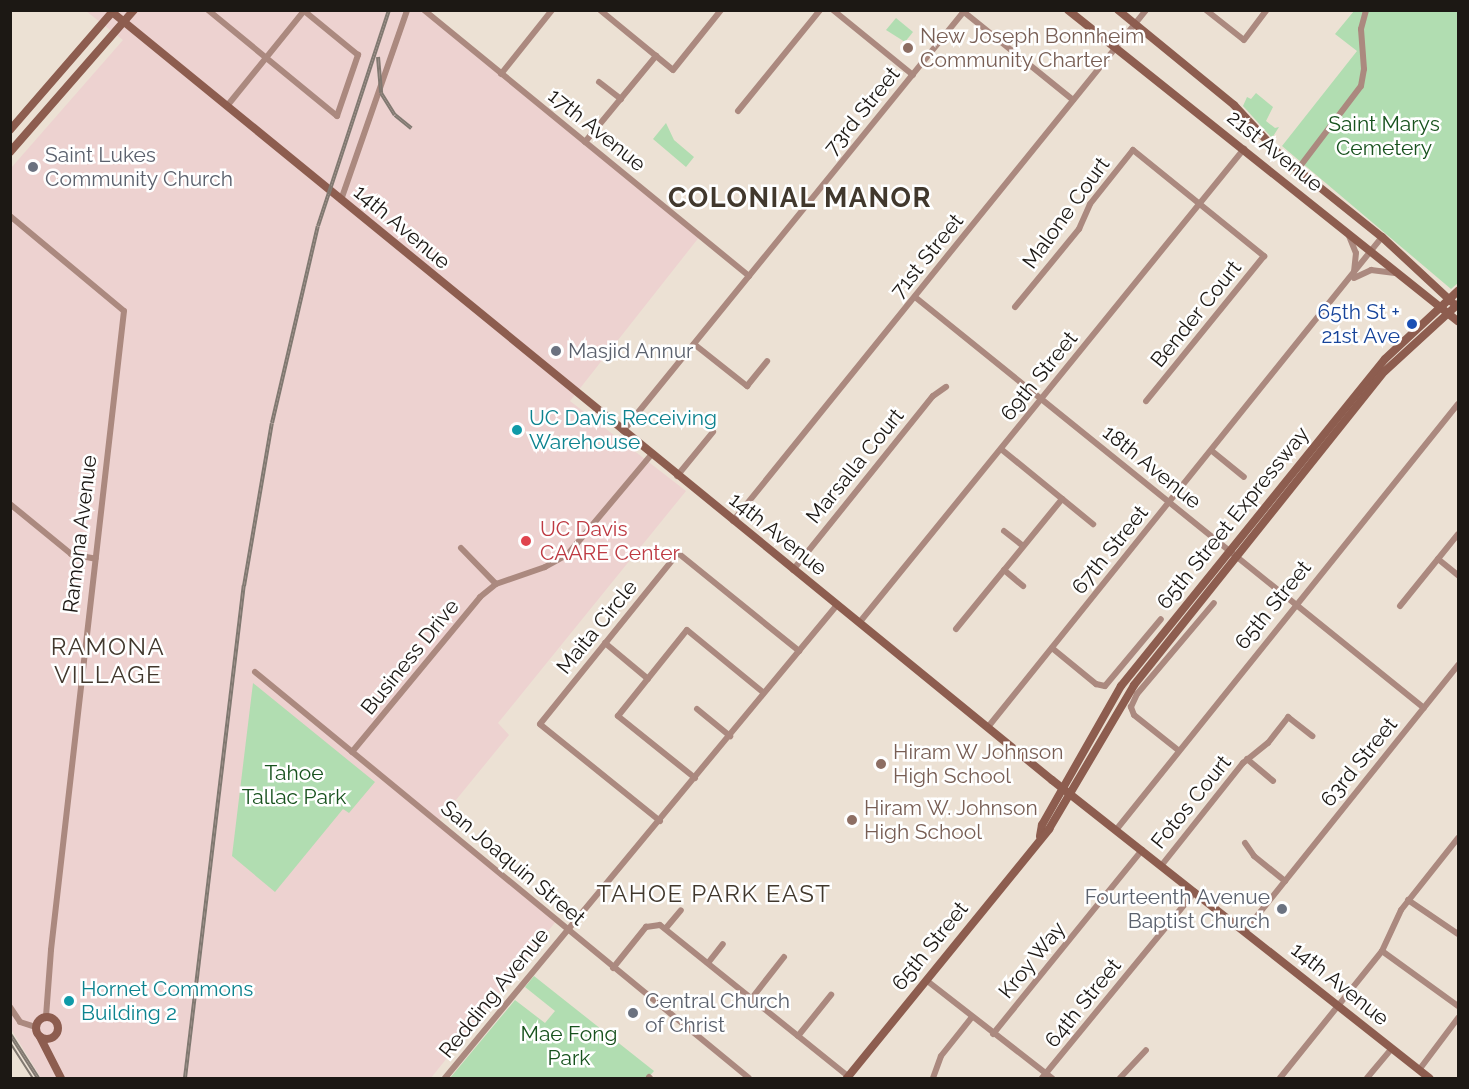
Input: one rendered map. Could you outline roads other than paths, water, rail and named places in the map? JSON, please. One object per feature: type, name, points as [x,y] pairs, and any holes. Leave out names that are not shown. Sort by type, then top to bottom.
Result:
[{"type":"main road","points":[[10,152],[134,10]]},
{"type":"main road","name":"21st Avenue","points":[[1068,10],[1458,321]]},
{"type":"main road","name":"21st Avenue","points":[[1119,10],[1234,105],[1298,169],[1382,237],[1458,305]]},
{"type":"main road","points":[[10,130],[112,11]]},
{"type":"main road","name":"14th Avenue","points":[[112,11],[622,432],[1066,791],[1430,1078]]},
{"type":"main road","name":"65th Street Expressway","points":[[1233,554],[1385,359],[1458,291]]},
{"type":"main road","name":"65th Street Expressway","points":[[1066,791],[1121,686],[1385,371],[1458,305]]},
{"type":"main road","name":"65th Street","points":[[848,1077],[1040,836],[1049,829],[1066,791]]},
{"type":"main road","points":[[46,1016],[38,1020],[35,1027],[61,1078]]},
{"type":"main road","name":"Ramona Avenue","points":[[46,1016],[57,1023],[51,1048],[66,1078]]},
{"type":"main road","points":[[40,1037],[53,1037]]},
{"type":"street","points":[[208,10],[266,58],[337,116],[358,55],[303,11],[266,58],[227,106]]},
{"type":"street","points":[[341,200],[407,10]]},
{"type":"street","name":"17th Avenue","points":[[424,10],[749,276]]},
{"type":"street","points":[[501,74],[552,10]]},
{"type":"street","points":[[600,10],[673,70],[721,10]]},
{"type":"street","points":[[738,111],[820,10]]},
{"type":"street","points":[[833,10],[913,75]]},
{"type":"street","name":"71st Street","points":[[733,521],[1146,10]]},
{"type":"street","points":[[1206,10],[1244,40],[1267,10]]},
{"type":"street","points":[[1298,169],[1361,87],[1364,69],[1361,29],[1366,10]]},
{"type":"street","points":[[965,11],[1073,100]]},
{"type":"street","name":"73rd Street","points":[[622,432],[965,11]]},
{"type":"street","points":[[585,142],[656,56]]},
{"type":"street","points":[[599,82],[621,99]]},
{"type":"street","name":"69th Street","points":[[859,623],[1244,149]]},
{"type":"street","name":"Malone Court","points":[[1015,307],[1079,229],[1089,204],[1134,150],[1200,204]]},
{"type":"street","name":"Bender Court","points":[[1146,401],[1264,256],[1200,204]]},
{"type":"street","name":"Ramona Avenue","points":[[10,216],[124,311],[46,1016]]},
{"type":"street","name":"67th Street","points":[[1347,233],[1357,259],[1349,282]]},
{"type":"street","name":"67th Street","points":[[988,727],[1349,282],[1382,237]]},
{"type":"street","name":"67th Street","points":[[1349,282],[1371,270],[1398,274]]},
{"type":"street","name":"18th Avenue","points":[[915,297],[1424,708]]},
{"type":"street","points":[[694,344],[747,386],[766,361]]},
{"type":"street","name":"Marsalla Court","points":[[793,570],[933,396],[946,387]]},
{"type":"street","name":"65th Street","points":[[1116,830],[1458,404]]},
{"type":"street","points":[[677,476],[713,432]]},
{"type":"street","points":[[1001,449],[1093,524]]},
{"type":"street","points":[[1212,451],[1244,477]]},
{"type":"street","name":"Business Drive","points":[[352,752],[480,597],[496,584],[545,567],[568,554],[651,455]]},
{"type":"street","points":[[956,628],[1062,499]]},
{"type":"street","points":[[10,504],[71,554],[96,559]]},
{"type":"street","points":[[1004,531],[1023,546]]},
{"type":"street","points":[[1400,606],[1458,534]]},
{"type":"street","points":[[461,548],[496,584]]},
{"type":"street","name":"Maita Circle","points":[[660,821],[540,724],[678,553],[799,651]]},
{"type":"street","points":[[1438,559],[1458,575]]},
{"type":"street","points":[[1004,570],[1023,586]]},
{"type":"street","points":[[1178,750],[1134,715],[1131,706],[1137,694],[1214,603]]},
{"type":"street","name":"Redding Avenue","points":[[445,1078],[837,605]]},
{"type":"street","points":[[1052,648],[1096,684],[1104,686],[1161,619]]},
{"type":"street","points":[[695,778],[618,716],[687,630],[764,693]]},
{"type":"street","points":[[605,643],[648,679]]},
{"type":"street","name":"63rd Street","points":[[1245,932],[1458,665]]},
{"type":"street","name":"San Joaquin Street","points":[[255,672],[749,1078]]},
{"type":"street","points":[[698,709],[730,736]]},
{"type":"street","name":"Fotos Court","points":[[1161,866],[1247,759],[1268,743],[1288,717],[1312,736]]},
{"type":"street","name":"Fotos Court","points":[[1247,759],[1273,781]]},
{"type":"street","points":[[1280,1078],[1382,951],[1408,900],[1458,838]]},
{"type":"street","points":[[1245,843],[1254,856],[1285,881]]},
{"type":"street","name":"Kroy Way","points":[[993,1034],[1142,850]]},
{"type":"street","name":"64th Street","points":[[1047,1077],[1195,892]]},
{"type":"street","points":[[1408,900],[1457,930]]},
{"type":"street","points":[[666,928],[681,910]]},
{"type":"street","points":[[614,968],[650,924],[666,928],[848,1077]]},
{"type":"street","points":[[708,963],[723,944]]},
{"type":"street","points":[[1382,951],[1458,1006]]},
{"type":"street","points":[[752,998],[784,957]]},
{"type":"street","points":[[926,980],[1047,1077]]},
{"type":"street","points":[[798,1036],[831,995]]},
{"type":"street","points":[[10,1007],[20,1022],[35,1027]]},
{"type":"street","points":[[933,1078],[941,1056],[972,1017]]},
{"type":"street","points":[[1419,1070],[1458,1018]]},
{"type":"street","points":[[1368,1078],[1392,1048]]},
{"type":"street","points":[[1120,1078],[1146,1050]]},
{"type":"tram line","points":[[10,1042],[33,1078]]},
{"type":"railway","points":[[185,1078],[244,586],[272,423],[318,226],[389,10]]},
{"type":"railway","points":[[378,57],[381,93],[395,115],[411,128]]},
{"type":"railway","points":[[10,1034],[38,1078]]},
{"type":"place","name":"New Joseph Bonnheim Community Charter","points":[[908,48]]},
{"type":"place","name":"Saint Lukes Community Church","points":[[33,167]]},
{"type":"place","name":"65th St + 21st Ave","points":[[1412,324]]},
{"type":"place","name":"Masjid Annur","points":[[556,351]]},
{"type":"place","name":"UC Davis Receiving Warehouse","points":[[517,430]]},
{"type":"place","name":"UC Davis CAARE Center","points":[[526,541]]},
{"type":"place","name":"Hiram W Johnson High School","points":[[881,764]]},
{"type":"place","name":"Hiram W. Johnson High School","points":[[852,820]]},
{"type":"place","name":"Fourteenth Avenue Baptist Church","points":[[1282,909]]},
{"type":"place","name":"Hornet Commons Building 2","points":[[69,1001]]},
{"type":"place","name":"Central Church of Christ","points":[[633,1013]]},
{"type":"district","name":"COLONIAL MANOR","points":[[800,198]]},
{"type":"district","name":"RAMONA VILLAGE","points":[[108,661]]},
{"type":"district","name":"TAHOE PARK EAST","points":[[714,894]]},
{"type":"park label","name":"Saint Marys Cemetery","points":[[1384,136]]},
{"type":"park label","name":"Tahoe Tallac Park","points":[[294,785]]},
{"type":"park label","name":"Mae Fong Park","points":[[569,1046]]}]
